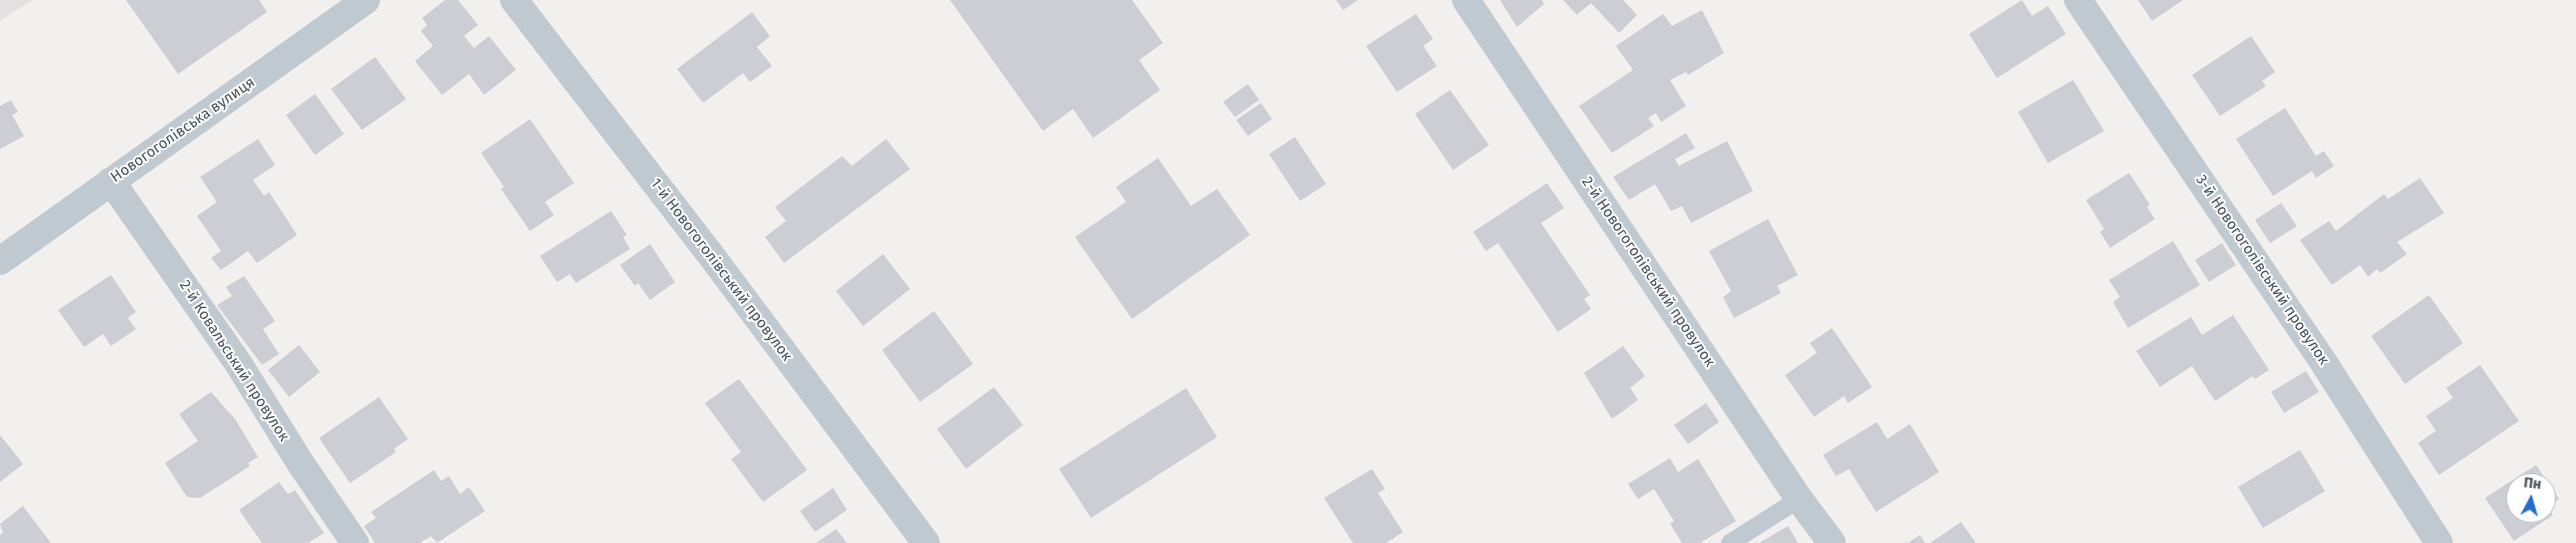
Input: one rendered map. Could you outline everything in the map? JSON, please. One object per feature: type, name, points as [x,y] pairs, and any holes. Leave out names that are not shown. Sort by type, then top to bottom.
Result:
[{"type":"street","name":"Новогоголівська вулиця","points":[[0,261],[366,0]]},
{"type":"street","name":"1-й Новогоголівський провулок","points":[[514,0],[713,258],[926,543]]},
{"type":"street","name":"2-й Новогоголівський провулок","points":[[1466,0],[1799,498],[1832,543]]},
{"type":"street","name":"3-й Новогоголівський провулок","points":[[2078,0],[2324,363],[2439,543]]},
{"type":"street","name":"2-й Ковальський провулок","points":[[111,181],[238,363],[301,464],[355,543]]},
{"type":"lane","points":[[1730,543],[1799,498]]},
{"type":"shaded area","points":[[0,0],[32,0],[0,21]]},
{"type":"building","points":[[126,0],[259,0],[267,12],[178,74]]},
{"type":"building","points":[[445,0],[458,0],[478,25],[464,36],[474,48],[489,36],[516,70],[484,95],[469,74],[442,95],[415,61],[433,46],[421,31],[427,25],[422,18]]},
{"type":"building","points":[[950,0],[1132,0],[1163,43],[1139,60],[1160,90],[1093,138],[1073,109],[1043,131]]},
{"type":"building","points":[[1336,0],[1358,0],[1343,10]]},
{"type":"building","points":[[1500,0],[1542,0],[1544,4],[1517,27]]},
{"type":"building","points":[[1563,0],[1623,0],[1637,15],[1619,33],[1591,3],[1577,15]]},
{"type":"building","points":[[2022,0],[2032,16],[2048,6],[2066,34],[1997,78],[1969,34]]},
{"type":"building","points":[[2138,0],[2183,0],[2152,21]]},
{"type":"building","points":[[1702,10],[1724,53],[1688,75],[1686,72],[1670,80],[1686,106],[1661,122],[1656,113],[1648,118],[1654,126],[1612,153],[1579,106],[1633,70],[1616,46],[1663,14],[1672,26]]},
{"type":"building","points":[[752,12],[770,36],[757,47],[772,66],[750,82],[743,73],[703,103],[677,69]]},
{"type":"building","points":[[1416,14],[1433,39],[1423,46],[1437,66],[1397,92],[1366,46]]},
{"type":"building","points":[[2251,36],[2275,72],[2262,81],[2266,86],[2220,116],[2192,75]]},
{"type":"building","points":[[375,57],[406,99],[362,130],[331,89]]},
{"type":"building","points":[[2073,80],[2104,131],[2048,163],[2018,112]]},
{"type":"building","points":[[1248,84],[1259,100],[1235,117],[1223,102]]},
{"type":"building","points":[[1450,90],[1489,145],[1453,170],[1415,114]]},
{"type":"building","points":[[315,94],[344,134],[315,155],[286,115]]},
{"type":"building","points":[[11,100],[18,112],[12,115],[24,136],[0,149],[0,106]]},
{"type":"building","points":[[1261,103],[1272,119],[1248,136],[1236,120]]},
{"type":"building","points":[[2285,108],[2316,156],[2324,151],[2334,166],[2316,178],[2312,171],[2273,196],[2236,139]]},
{"type":"building","points":[[530,119],[574,183],[545,202],[554,215],[530,231],[501,189],[504,187],[481,153]]},
{"type":"building","points":[[1686,133],[1695,148],[1675,159],[1679,166],[1727,141],[1753,191],[1691,223],[1682,206],[1671,211],[1655,184],[1629,200],[1613,177]]},
{"type":"building","points":[[1295,137],[1326,184],[1300,201],[1269,154]]},
{"type":"building","points":[[258,139],[275,165],[253,180],[264,196],[269,192],[297,235],[257,263],[248,251],[221,270],[211,258],[221,251],[197,216],[217,202],[200,177]]},
{"type":"building","points":[[886,139],[910,169],[784,263],[765,237],[786,221],[775,207],[842,156],[852,166]]},
{"type":"building","points":[[1158,158],[1191,206],[1217,189],[1250,235],[1132,319],[1075,237],[1126,202],[1116,187]]},
{"type":"building","points":[[2129,173],[2150,205],[2147,207],[2155,219],[2110,248],[2100,232],[2104,229],[2086,200]]},
{"type":"building","points":[[2420,178],[2444,213],[2397,242],[2407,254],[2380,273],[2377,269],[2368,277],[2360,265],[2332,285],[2300,240],[2329,221],[2336,231],[2384,194],[2388,199]]},
{"type":"building","points":[[1547,183],[1564,208],[1541,223],[1590,295],[1584,299],[1591,309],[1558,332],[1498,243],[1486,251],[1473,232]]},
{"type":"building","points":[[2281,203],[2297,226],[2270,243],[2255,220]]},
{"type":"building","points":[[611,211],[627,235],[623,237],[630,249],[576,283],[570,274],[557,282],[540,256]]},
{"type":"building","points":[[1768,219],[1798,275],[1777,286],[1781,293],[1734,318],[1723,297],[1731,291],[1709,251]]},
{"type":"building","points":[[2173,241],[2200,285],[2128,328],[2113,302],[2120,297],[2109,280]]},
{"type":"building","points":[[2222,243],[2236,265],[2209,282],[2195,260]]},
{"type":"building","points":[[650,244],[675,282],[650,300],[638,283],[635,286],[620,265]]},
{"type":"building","points":[[883,254],[910,289],[863,326],[836,291]]},
{"type":"building","points":[[111,275],[136,312],[128,318],[136,329],[111,346],[103,334],[84,347],[58,310]]},
{"type":"building","points":[[244,276],[275,321],[263,329],[279,354],[262,365],[217,305],[232,296],[226,287]]},
{"type":"building","points":[[2429,295],[2463,343],[2405,384],[2371,336]]},
{"type":"building","points":[[934,311],[973,364],[920,402],[882,350]]},
{"type":"building","points":[[2233,315],[2269,370],[2255,379],[2253,376],[2215,401],[2192,366],[2160,387],[2136,351],[2191,317],[2202,335]]},
{"type":"building","points":[[1832,328],[1872,387],[1848,403],[1844,396],[1814,417],[1785,375],[1817,353],[1810,343]]},
{"type":"building","points":[[299,345],[320,372],[289,397],[268,370]]},
{"type":"building","points":[[1623,346],[1645,376],[1630,388],[1638,400],[1612,419],[1584,373]]},
{"type":"building","points":[[2480,365],[2519,421],[2439,475],[2418,443],[2436,431],[2426,416],[2453,398],[2446,388]]},
{"type":"building","points":[[2306,371],[2319,392],[2284,413],[2271,392]]},
{"type":"building","points":[[739,379],[807,470],[763,502],[731,459],[741,452],[705,403]]},
{"type":"building","points":[[994,387],[1023,425],[966,469],[937,429]]},
{"type":"building","points":[[1186,388],[1217,437],[1091,518],[1059,469]]},
{"type":"building","points":[[211,392],[235,419],[258,457],[248,463],[250,466],[200,498],[187,497],[165,463],[198,441],[179,414]]},
{"type":"building","points":[[379,397],[408,439],[394,449],[396,452],[350,483],[319,438]]},
{"type":"building","points":[[1706,403],[1719,422],[1688,444],[1674,425]]},
{"type":"building","points":[[1877,422],[1887,439],[1910,424],[1939,472],[1876,512],[1849,469],[1836,476],[1823,455]]},
{"type":"building","points":[[0,435],[23,464],[0,482]]},
{"type":"building","points":[[2300,450],[2325,491],[2263,528],[2238,487]]},
{"type":"building","points":[[1670,458],[1678,472],[1698,459],[1736,521],[1700,543],[1682,543],[1670,524],[1674,521],[1654,489],[1638,499],[1628,484]]},
{"type":"building","points":[[2536,465],[2541,473],[2524,473]]},
{"type":"building","points":[[1372,469],[1385,489],[1378,493],[1403,532],[1386,543],[1353,543],[1324,498]]},
{"type":"building","points":[[434,470],[441,481],[449,476],[460,494],[469,487],[485,511],[437,543],[431,536],[420,543],[375,543],[364,526],[376,518],[371,512]]},
{"type":"building","points":[[279,482],[288,494],[295,490],[324,533],[308,543],[262,543],[239,510]]},
{"type":"building","points":[[2506,484],[2506,523],[2541,523],[2514,541],[2485,498]]},
{"type":"building","points":[[833,488],[847,510],[815,532],[800,511]]},
{"type":"building","points":[[23,506],[51,543],[0,543],[0,535],[3,533],[0,524]]},
{"type":"building","points":[[1961,522],[1976,543],[1930,543]]},
{"type":"building","points":[[1788,526],[1798,543],[1759,543]]},
{"type":"building","points":[[836,529],[847,543],[816,543]]},
{"type":"building","points":[[1920,535],[1925,543],[1908,543]]}]
